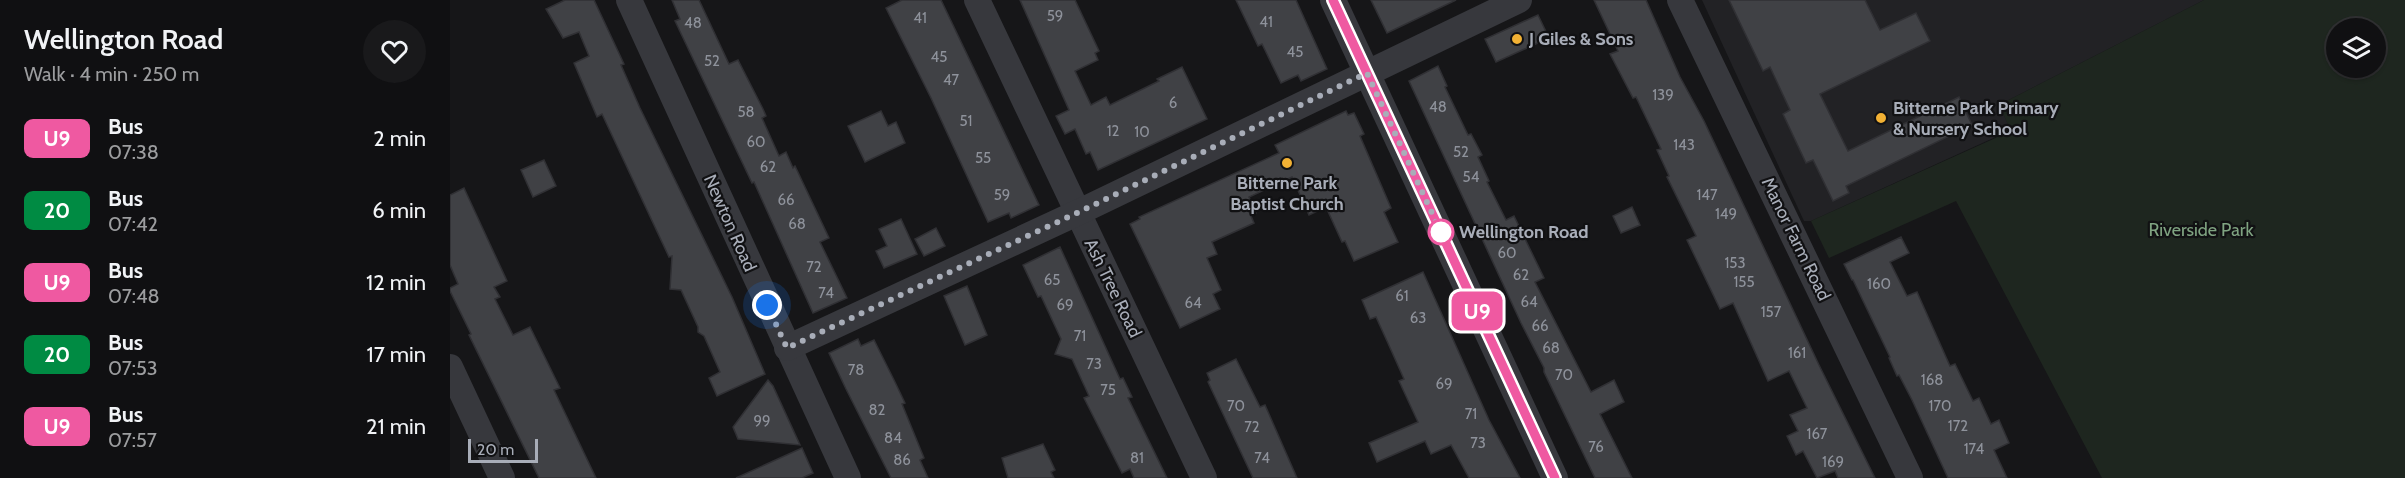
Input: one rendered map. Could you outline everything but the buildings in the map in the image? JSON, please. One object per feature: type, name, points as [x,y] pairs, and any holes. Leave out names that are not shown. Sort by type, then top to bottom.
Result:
[{"type":"street","name":"Newton Road","points":[[629,0],[848,478]]},
{"type":"street","name":"Ash Tree Road","points":[[977,0],[1204,478]]},
{"type":"street","points":[[1333,0],[1555,478]]},
{"type":"street","points":[[787,348],[1077,213],[1519,0]]},
{"type":"street","name":"Manor Farm Road","points":[[1680,0],[1910,478]]},
{"type":"street","points":[[450,367],[502,478]]},
{"type":"shaded area","name":"Bitterne Park Primary & Nursery School","points":[[1702,0],[2204,0],[1999,105],[2011,130],[1811,221],[1804,221]]},
{"type":"green space","name":"Riverside Park","points":[[2204,0],[2405,0],[2405,478],[2102,478],[1956,201],[1829,258],[1811,221],[2011,131],[1999,105]]},
{"type":"bus line","name":"U9","points":[[1333,0],[1555,478]]},
{"type":"place","name":"J Giles & Sons","points":[[1517,39]]},
{"type":"place","name":"Bitterne Park Primary & Nursery School","points":[[1881,118]]},
{"type":"place","name":"Bitterne Park Baptist Church","points":[[1287,163]]},
{"type":"place","name":"Wellington Road","points":[[1441,232]]},
{"type":"route","points":[[767,305],[787,348],[1077,213],[1367,73],[1444,239],[1441,232]]}]
